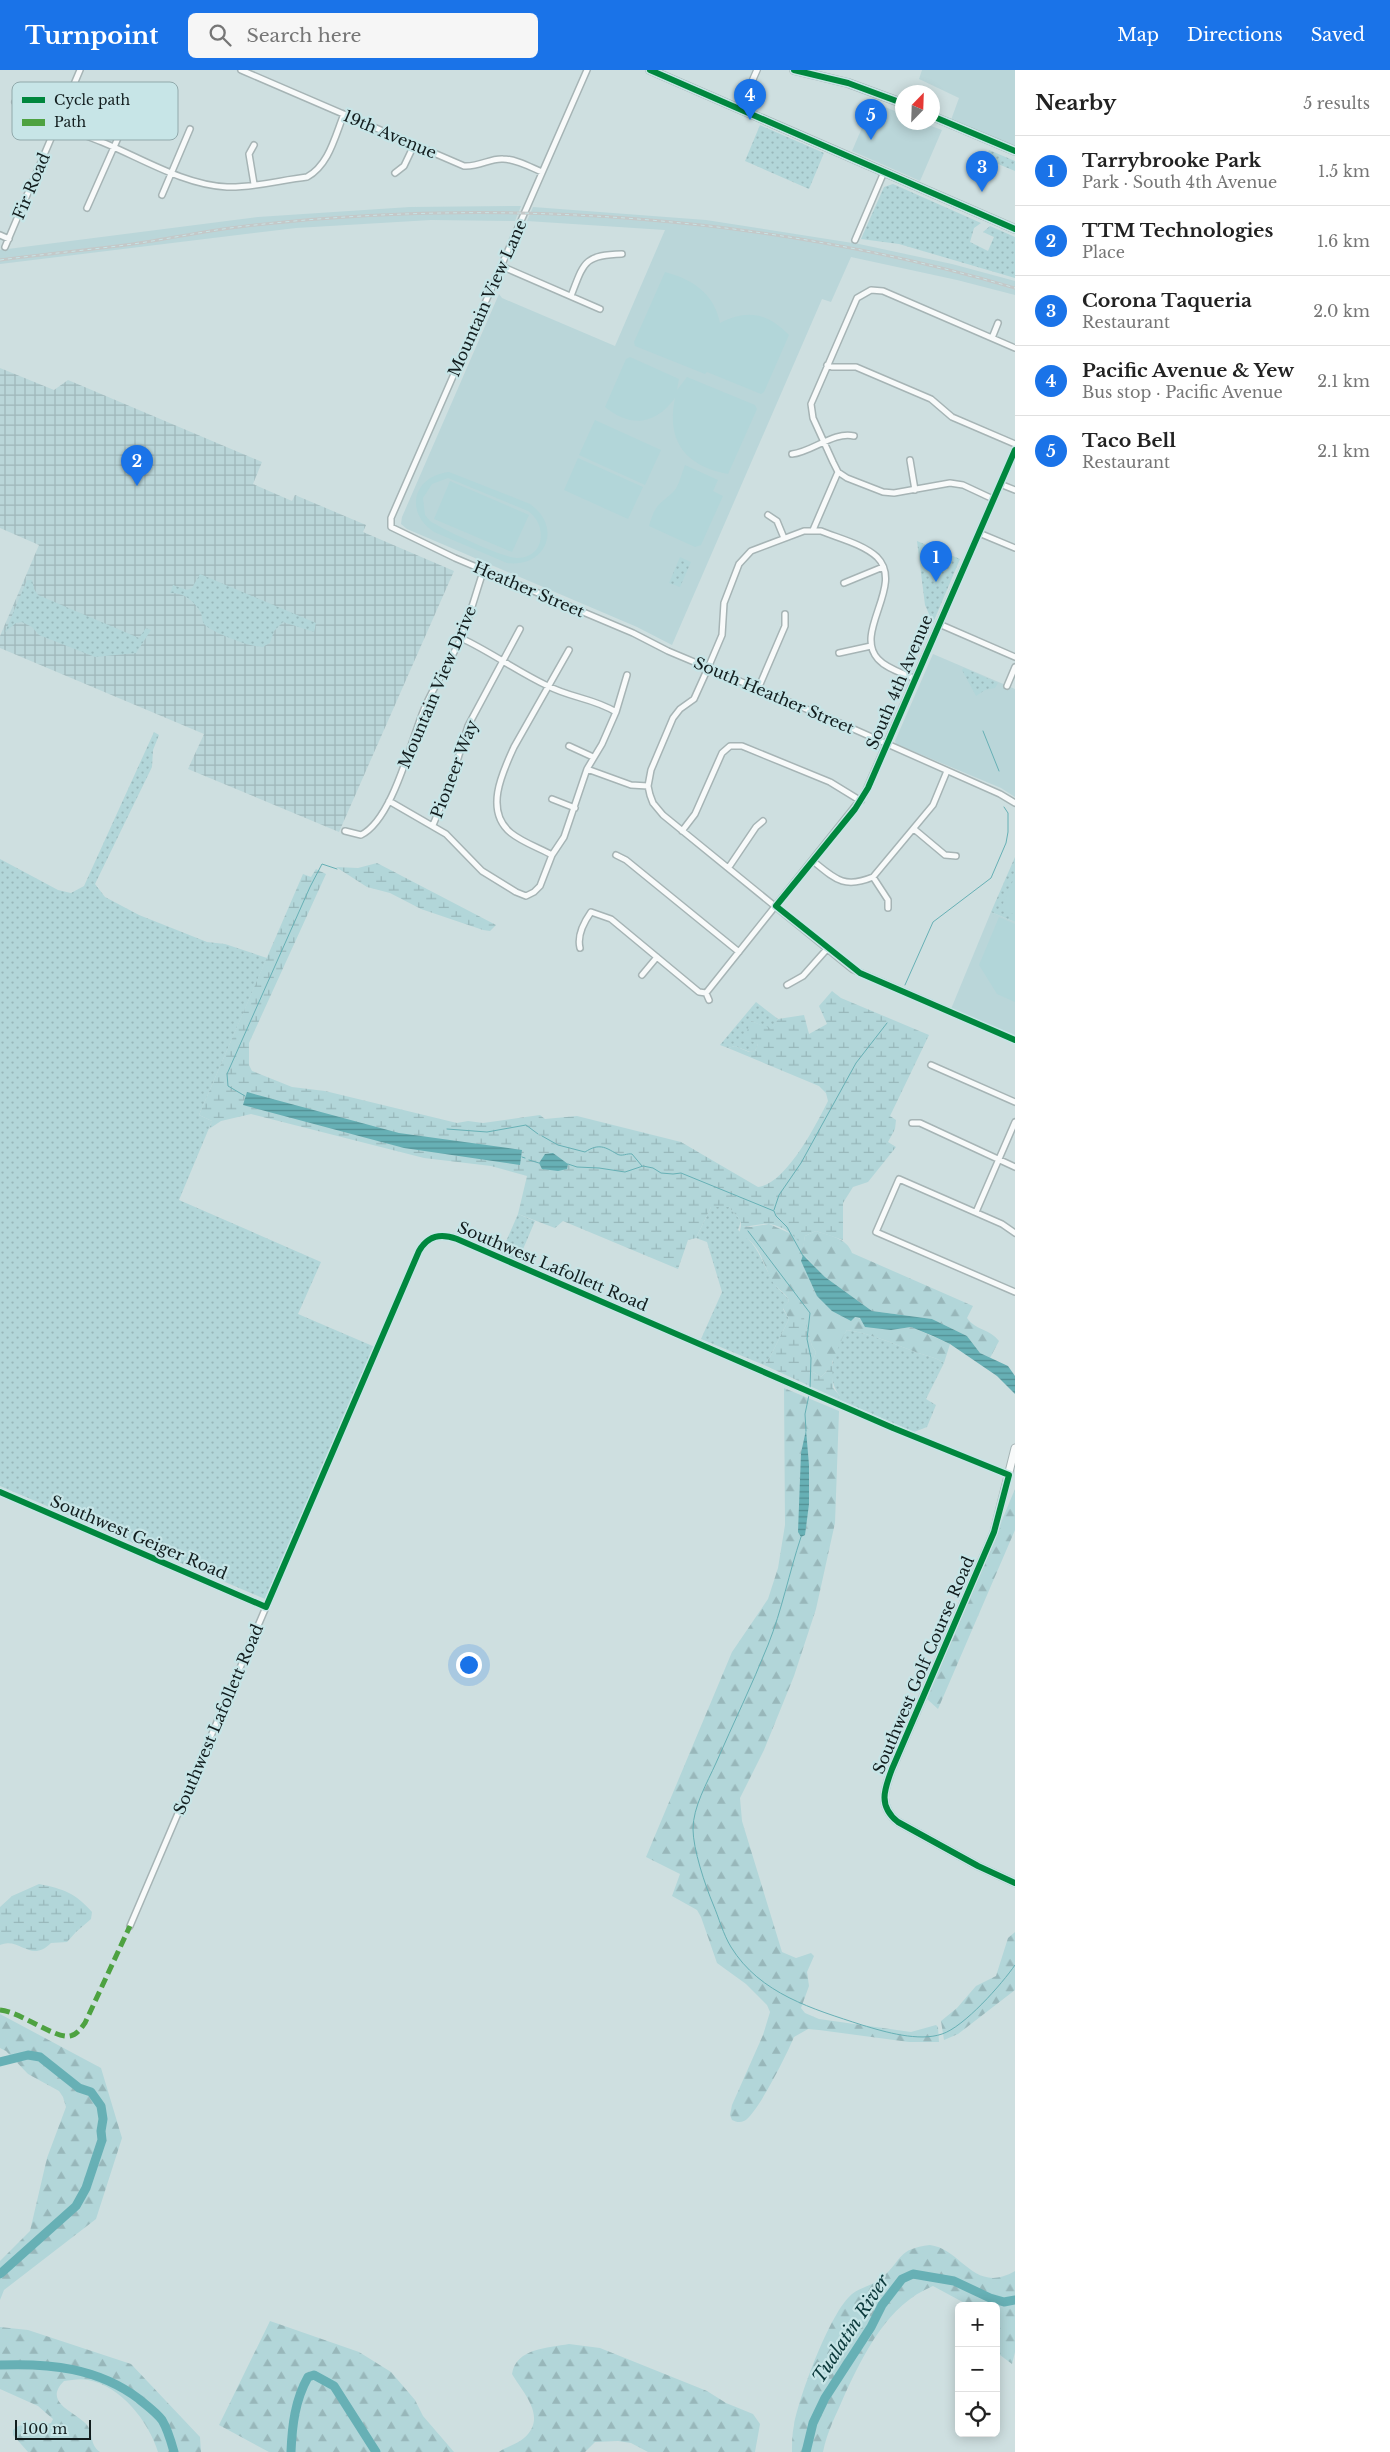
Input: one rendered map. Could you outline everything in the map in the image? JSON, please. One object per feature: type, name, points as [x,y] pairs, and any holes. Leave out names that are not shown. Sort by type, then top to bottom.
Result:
[{"type":"highway","points":[[650,70],[1015,229]]},
{"type":"highway","points":[[794,70],[848,84],[895,101]]},
{"type":"highway","points":[[940,119],[1015,151]]},
{"type":"main road","name":"Southwest Golf Course Road","points":[[1015,1448],[1010,1475],[994,1532],[892,1769],[884,1797],[888,1812],[898,1822],[988,1871],[1015,1883]]},
{"type":"street","name":"Fir Road","points":[[75,82],[80,70]]},
{"type":"street","name":"19th Avenue","points":[[241,70],[464,166],[476,167],[502,158],[513,160],[542,172]]},
{"type":"street","name":"Mountain View Lane","points":[[391,527],[392,518],[587,70]]},
{"type":"street","points":[[740,109],[757,70]]},
{"type":"street","points":[[97,140],[172,172],[209,185],[229,187],[307,176],[317,171],[323,163],[344,114]]},
{"type":"street","points":[[162,195],[190,130]]},
{"type":"street","name":"Fir Road","points":[[5,247],[50,140]]},
{"type":"street","points":[[87,208],[117,140]]},
{"type":"street","points":[[254,145],[249,154],[254,184]]},
{"type":"street","points":[[395,173],[404,166],[414,145]]},
{"type":"street","points":[[855,240],[884,172]]},
{"type":"street","points":[[0,235],[9,239]]},
{"type":"street","points":[[571,296],[587,261],[592,257],[622,254]]},
{"type":"street","points":[[501,266],[600,308]]},
{"type":"street","points":[[993,499],[963,485],[950,483],[894,493],[883,492],[838,472],[813,418],[811,404],[826,365],[857,298],[871,290],[883,291],[1015,348]]},
{"type":"street","points":[[992,338],[998,323]]},
{"type":"street","points":[[826,365],[832,367],[856,367],[931,399],[952,417],[1015,444]]},
{"type":"street","points":[[792,454],[803,453],[846,434],[854,436]]},
{"type":"street","name":"South 4th Avenue","points":[[706,993],[860,800],[887,745],[1015,450]]},
{"type":"street","points":[[910,460],[915,490]]},
{"type":"street","points":[[813,530],[838,472]]},
{"type":"street","points":[[1000,484],[1015,490]]},
{"type":"street","points":[[768,515],[777,521],[784,538]]},
{"type":"street","name":"Heather Street","points":[[391,527],[396,531],[633,633],[668,651]]},
{"type":"street","points":[[915,679],[886,665],[877,658],[871,646],[871,634],[886,578],[883,567],[877,558],[869,552],[821,531],[813,530],[784,538],[751,551],[739,564],[724,603],[722,635],[708,668],[694,699],[680,709],[673,718],[651,770],[648,786],[653,803],[682,831],[852,969],[1015,1040]]},
{"type":"street","points":[[979,533],[1015,548]]},
{"type":"street","points":[[844,584],[883,567]]},
{"type":"street","name":"Mountain View Drive","points":[[345,831],[361,836],[366,833],[371,829],[389,801],[423,710],[461,638],[484,569]]},
{"type":"street","points":[[758,689],[785,626],[784,614]]},
{"type":"street","points":[[939,624],[1015,657]]},
{"type":"street","name":"Pioneer Way","points":[[433,825],[450,784],[468,726],[520,629]]},
{"type":"street","points":[[461,638],[504,660],[549,687],[590,699],[616,712]]},
{"type":"street","points":[[839,653],[871,646]]},
{"type":"street","points":[[552,855],[512,834],[499,819],[496,803],[507,762],[514,747],[569,650]]},
{"type":"street","name":"South Heather Street","points":[[668,651],[1000,794],[1015,804]]},
{"type":"street","points":[[1007,686],[1015,667]]},
{"type":"street","points":[[389,801],[416,818],[433,825],[455,842],[482,871],[516,892],[526,896],[534,892],[540,886],[552,855],[564,838],[587,768],[605,737],[616,712],[627,676]]},
{"type":"street","points":[[569,746],[594,757]]},
{"type":"street","points":[[682,831],[695,814],[722,753],[730,746],[742,746],[836,786],[860,800]]},
{"type":"street","points":[[587,768],[631,786],[648,786]]},
{"type":"street","points":[[813,861],[837,880],[845,883],[856,884],[873,877],[932,805],[947,771]]},
{"type":"street","points":[[552,798],[575,808]]},
{"type":"street","points":[[729,868],[756,827],[763,821]]},
{"type":"street","points":[[914,829],[945,855],[956,856]]},
{"type":"street","points":[[616,855],[626,860],[739,952]]},
{"type":"street","points":[[873,877],[888,900],[888,908]]},
{"type":"street","points":[[580,948],[578,940],[591,912],[611,919],[699,992],[706,993],[709,1000]]},
{"type":"street","points":[[787,985],[803,976],[827,949]]},
{"type":"street","points":[[642,975],[657,957]]},
{"type":"street","points":[[930,1065],[1015,1102]]},
{"type":"street","points":[[976,1212],[1015,1122]]},
{"type":"street","points":[[912,1123],[920,1123],[1015,1167]]},
{"type":"street","points":[[1015,1232],[976,1212],[899,1179],[876,1232],[1015,1292]]},
{"type":"street","name":"Southwest Lafollett Road","points":[[130,1926],[419,1251],[424,1243],[433,1237],[443,1235],[457,1239],[843,1406],[1010,1475]]},
{"type":"street","name":"Southwest Geiger Road","points":[[0,1492],[266,1607]]},
{"type":"shaded area","points":[[922,70],[1015,70],[1015,147],[951,120],[959,98],[940,89],[940,85],[932,85],[919,79]]},
{"type":"shaded area","points":[[873,102],[895,111],[895,130],[942,130],[920,181],[852,151]]},
{"type":"shaded area","points":[[521,206],[515,221],[431,220],[296,228],[0,264],[0,250],[258,217],[410,207]]},
{"type":"shaded area","points":[[533,207],[706,220],[859,244],[952,264],[1015,281],[1015,295],[957,280],[851,257],[831,302],[822,299],[672,645],[637,627],[407,529],[401,524],[402,517],[499,294],[502,298],[615,346],[665,230],[527,221]]},
{"type":"shaded area","points":[[0,368],[54,390],[68,380],[262,462],[253,484],[292,501],[295,495],[366,525],[363,532],[454,571],[339,832],[188,769],[204,734],[0,648],[0,636],[39,545],[0,528]]},
{"type":"shaded area","points":[[933,654],[1015,689],[1015,797],[1001,788],[896,744],[895,741]]},
{"type":"shaded area","points":[[991,912],[1015,922],[1015,1036],[951,1009]]},
{"type":"green space","points":[[760,125],[824,153],[809,189],[745,161]]},
{"type":"green space","points":[[989,150],[1015,161],[1015,171],[986,159]]},
{"type":"green space","points":[[893,184],[981,223],[974,228],[970,242],[988,251],[994,237],[983,232],[990,226],[1015,237],[1015,278],[899,244],[861,239],[884,187]]},
{"type":"green space","points":[[665,272],[693,283],[700,289],[713,303],[720,323],[739,316],[757,315],[773,322],[789,335],[764,392],[761,394],[635,346],[634,342]]},
{"type":"green space","points":[[630,357],[679,379],[677,390],[687,377],[755,405],[757,409],[728,474],[700,465],[682,449],[676,439],[673,427],[675,398],[659,414],[642,420],[624,418],[605,407],[626,359]]},
{"type":"green space","points":[[595,420],[661,450],[645,485],[579,455]]},
{"type":"green space","points":[[578,458],[643,487],[628,519],[564,490]]},
{"type":"green space","points":[[685,465],[718,480],[713,491],[723,496],[701,545],[695,547],[649,526],[658,505],[676,489]]},
{"type":"green space","points":[[449,472],[530,504],[540,513],[546,524],[548,534],[546,544],[540,553],[532,559],[521,563],[507,563],[434,532],[419,515],[416,505],[421,487],[427,480]],"holes":[[[448,478],[528,511],[539,524],[540,540],[538,547],[533,553],[526,557],[517,558],[487,549],[430,521],[425,515],[423,498],[432,484]]]},
{"type":"green space","points":[[450,481],[529,515],[512,552],[434,519]]},
{"type":"green space","points":[[917,541],[960,559],[933,623],[925,605]]},
{"type":"green space","points":[[680,557],[691,562],[680,587],[669,583]]},
{"type":"green space","points":[[200,574],[316,623],[314,632],[283,622],[274,631],[270,643],[263,647],[258,647],[214,631],[204,624],[201,613],[192,601],[179,594],[170,593],[173,585],[187,590],[192,588]]},
{"type":"green space","points":[[27,580],[32,580],[38,595],[139,638],[146,628],[151,630],[136,653],[95,657],[39,635],[32,627],[22,622],[16,623],[5,632]]},
{"type":"green space","points":[[964,668],[998,683],[995,688],[985,690],[976,696],[962,670]]},
{"type":"green space","points":[[154,732],[159,735],[153,750],[152,767],[95,884],[105,897],[139,915],[207,942],[225,944],[267,958],[199,1115],[212,1121],[179,1200],[321,1262],[298,1314],[375,1347],[265,1599],[0,1486],[0,859],[58,890],[71,893],[84,886]]},
{"type":"green space","points":[[1015,857],[1015,922],[991,912]]},
{"type":"green space","points":[[377,863],[496,925],[490,931],[483,930],[421,909],[390,893],[367,887],[336,867],[358,868]]},
{"type":"green space","points":[[316,869],[326,874],[249,1043],[249,1065],[252,1071],[292,1087],[325,1091],[457,1123],[468,1121],[483,1123],[540,1115],[545,1119],[577,1116],[681,1142],[758,1187],[769,1183],[779,1176],[789,1165],[808,1138],[828,1101],[826,1093],[819,1086],[728,1048],[735,1046],[749,1052],[755,1051],[758,1044],[744,1038],[751,1021],[772,1029],[778,1019],[804,1015],[809,1034],[827,1024],[819,1006],[832,991],[841,998],[929,1035],[890,1116],[896,1120],[895,1129],[888,1142],[896,1147],[868,1182],[853,1187],[843,1203],[843,1240],[816,1231],[805,1236],[803,1249],[794,1236],[785,1229],[766,1224],[741,1226],[741,1221],[729,1207],[711,1207],[696,1238],[688,1240],[678,1269],[563,1221],[555,1228],[518,1214],[527,1176],[491,1166],[424,1158],[251,1114],[221,1121],[209,1129],[212,1121],[199,1115],[303,874],[311,877]]},
{"type":"green space","points":[[1015,876],[1015,915],[1001,908]]},
{"type":"green space","points":[[999,917],[1015,924],[1015,1002],[997,994],[979,965]]},
{"type":"green space","points":[[756,1002],[778,1019],[772,1030],[751,1021],[758,1044],[755,1051],[750,1052],[735,1046],[728,1048],[720,1045]]},
{"type":"green space","points":[[711,1207],[729,1207],[741,1221],[738,1230],[756,1249],[769,1275],[789,1301],[783,1309],[789,1319],[764,1365],[701,1339],[722,1292],[707,1242],[696,1238]]},
{"type":"green space","points":[[518,1214],[535,1221],[518,1261],[501,1253]]},
{"type":"green space","points":[[769,1224],[796,1236],[803,1247],[805,1236],[816,1231],[837,1238],[850,1248],[852,1253],[973,1306],[967,1318],[974,1325],[991,1334],[999,1341],[990,1358],[980,1353],[967,1336],[932,1319],[872,1311],[825,1277],[806,1257],[801,1261],[812,1283],[855,1317],[891,1330],[911,1327],[950,1344],[944,1363],[875,1337],[847,1330],[830,1367],[821,1377],[813,1372],[813,1361],[816,1352],[812,1346],[804,1319],[789,1319],[783,1308],[789,1301],[788,1298],[774,1284],[757,1249],[746,1238],[739,1235],[741,1226],[751,1227]]},
{"type":"green space","points":[[804,1318],[812,1346],[816,1352],[813,1361],[813,1372],[821,1377],[832,1361],[833,1388],[840,1396],[838,1399],[764,1365],[789,1319]]},
{"type":"green space","points":[[847,1330],[875,1337],[944,1363],[926,1399],[936,1405],[927,1427],[914,1432],[838,1399],[840,1396],[833,1380],[833,1363],[838,1345]]},
{"type":"green space","points":[[784,1388],[839,1411],[835,1523],[816,1609],[794,1676],[764,1750],[740,1798],[742,1821],[782,1952],[796,1958],[811,1953],[814,1956],[807,1972],[809,1986],[801,2008],[805,2013],[819,2019],[911,2032],[936,2025],[938,2027],[939,2042],[909,2042],[808,2029],[794,2037],[772,2082],[756,2107],[744,2121],[738,2122],[732,2120],[730,2115],[732,2105],[763,2035],[770,2012],[767,2005],[746,1984],[717,1963],[697,1910],[672,1896],[680,1874],[646,1857],[732,1652],[768,1599],[778,1568],[785,1525]]},
{"type":"green space","points":[[1015,1489],[1015,1530],[938,1709],[927,1699]]},
{"type":"green space","points":[[39,1884],[62,1890],[80,1900],[92,1912],[91,1919],[67,1942],[51,1943],[44,1949],[37,1951],[7,1943],[0,1945],[0,1907],[12,1896]]},
{"type":"green space","points":[[1015,1932],[1015,1990],[958,2034],[944,2040],[941,2021],[957,2008],[976,1986],[996,1976],[1008,1938]]},
{"type":"green space","points":[[0,2014],[101,2068],[122,2138],[96,2219],[4,2290],[0,2300],[0,2261],[30,2231],[47,2158],[66,2107],[59,2091],[28,2074],[6,2051],[0,2048]]},
{"type":"green space","points":[[930,2245],[941,2248],[969,2268],[989,2278],[1001,2277],[1015,2271],[1015,2352],[1012,2364],[1000,2355],[1000,2302],[963,2302],[933,2286],[917,2294],[903,2305],[879,2331],[845,2394],[830,2429],[823,2452],[792,2452],[792,2435],[802,2395],[834,2318],[852,2294],[882,2278],[906,2252]]},
{"type":"green space","points":[[270,2321],[359,2352],[391,2372],[415,2400],[423,2416],[454,2452],[269,2452],[219,2425]]},
{"type":"green space","points":[[0,2327],[28,2330],[131,2364],[200,2437],[201,2452],[158,2452],[141,2418],[122,2398],[100,2384],[76,2379],[64,2381],[58,2389],[57,2395],[63,2406],[87,2425],[94,2446],[100,2452],[28,2452],[13,2435],[13,2430],[26,2424],[41,2425],[51,2423],[53,2419],[38,2406],[0,2389]]},
{"type":"green space","points":[[569,2344],[600,2348],[707,2391],[726,2403],[753,2414],[760,2424],[755,2452],[648,2452],[631,2443],[618,2441],[595,2442],[585,2452],[499,2452],[524,2438],[531,2430],[534,2422],[531,2405],[512,2374],[515,2365],[526,2354],[543,2348]]},
{"type":"water","points":[[247,1092],[399,1133],[522,1150],[520,1165],[404,1148],[243,1105]]},
{"type":"water","points":[[553,1153],[568,1164],[567,1169],[558,1171],[542,1169],[539,1163],[545,1154]]},
{"type":"water","points":[[803,1255],[825,1277],[872,1311],[932,1319],[967,1336],[980,1353],[1008,1366],[1015,1376],[1015,1394],[997,1376],[950,1344],[933,1336],[911,1327],[891,1330],[865,1327],[860,1318],[855,1317],[851,1321],[832,1311],[817,1296],[801,1261]]},
{"type":"water","points":[[806,1430],[809,1465],[809,1504],[805,1535],[801,1537],[798,1532],[801,1453]]},
{"type":"waterway","points":[[983,731],[999,771]]},
{"type":"waterway","points":[[905,985],[933,922],[991,878],[1006,843],[1008,813],[1004,807]]},
{"type":"waterway","points":[[245,1096],[228,1086],[227,1074],[322,864],[337,869]]},
{"type":"waterway","points":[[774,1210],[779,1195],[801,1163],[856,1063],[887,1023]]},
{"type":"waterway","points":[[447,1129],[487,1132],[526,1125],[538,1134]]},
{"type":"waterway","points":[[542,1136],[558,1145],[585,1152],[602,1147],[619,1155],[632,1154],[642,1166]]},
{"type":"waterway","points":[[529,1160],[539,1163]]},
{"type":"waterway","points":[[568,1164],[577,1167],[625,1172],[643,1166],[653,1168],[661,1173],[681,1173],[774,1211],[776,1216],[787,1227],[803,1256]]},
{"type":"waterway","points":[[748,1231],[810,1313],[807,1339],[811,1358],[810,1389]]},
{"type":"waterway","points":[[806,1431],[805,1414],[809,1395]]},
{"type":"waterway","points":[[801,1537],[768,1645],[695,1812],[693,1829],[700,1867],[728,1942],[743,1963],[757,1977],[789,1998],[825,2013],[862,2025],[913,2037],[942,2034],[961,2023],[992,1993],[1015,1965]]},
{"type":"waterway","name":"Tualatin River","points":[[0,2062],[28,2055],[40,2057],[79,2088],[91,2092],[101,2106],[103,2119],[102,2140],[86,2188],[76,2206],[0,2274]]},
{"type":"waterway","name":"Tualatin River","points":[[806,2452],[813,2423],[825,2398],[871,2327],[882,2305],[902,2279],[913,2274],[954,2281],[990,2298],[1004,2302],[1015,2300]]},
{"type":"waterway","name":"Tualatin River","points":[[0,2365],[55,2367],[90,2374],[107,2380],[139,2399],[160,2417],[168,2432],[174,2452]]},
{"type":"waterway","name":"Tualatin River","points":[[291,2452],[293,2423],[297,2404],[308,2377],[314,2375],[334,2386],[376,2452]]},
{"type":"railway","points":[[0,260],[133,244],[240,227],[350,217],[446,213],[542,214],[638,219],[734,229],[829,244],[923,263],[1015,288]]},
{"type":"marked path","points":[[0,2010],[18,2015],[64,2036],[75,2034],[85,2023],[130,1926]]},
{"type":"cycle path","points":[[650,70],[1015,229]]},
{"type":"cycle path","points":[[794,70],[848,83],[895,100]]},
{"type":"cycle path","points":[[940,119],[1015,151]]},
{"type":"cycle path","points":[[1015,450],[868,788],[855,809],[776,906],[860,973],[1015,1040]]},
{"type":"cycle path","points":[[0,1492],[266,1607],[419,1251],[426,1242],[435,1237],[446,1236],[457,1239],[893,1428],[1009,1475],[994,1532],[892,1769],[884,1797],[888,1810],[898,1822],[978,1866],[1015,1883]]},
{"type":"place","name":"Pacific Avenue & Yew","points":[[750,120]]},
{"type":"place","name":"Taco Bell","points":[[871,140]]},
{"type":"place","name":"Corona Taqueria","points":[[982,192]]},
{"type":"place","name":"TTM Technologies","points":[[137,486]]},
{"type":"place","name":"Tarrybrooke Park","points":[[936,582]]}]
